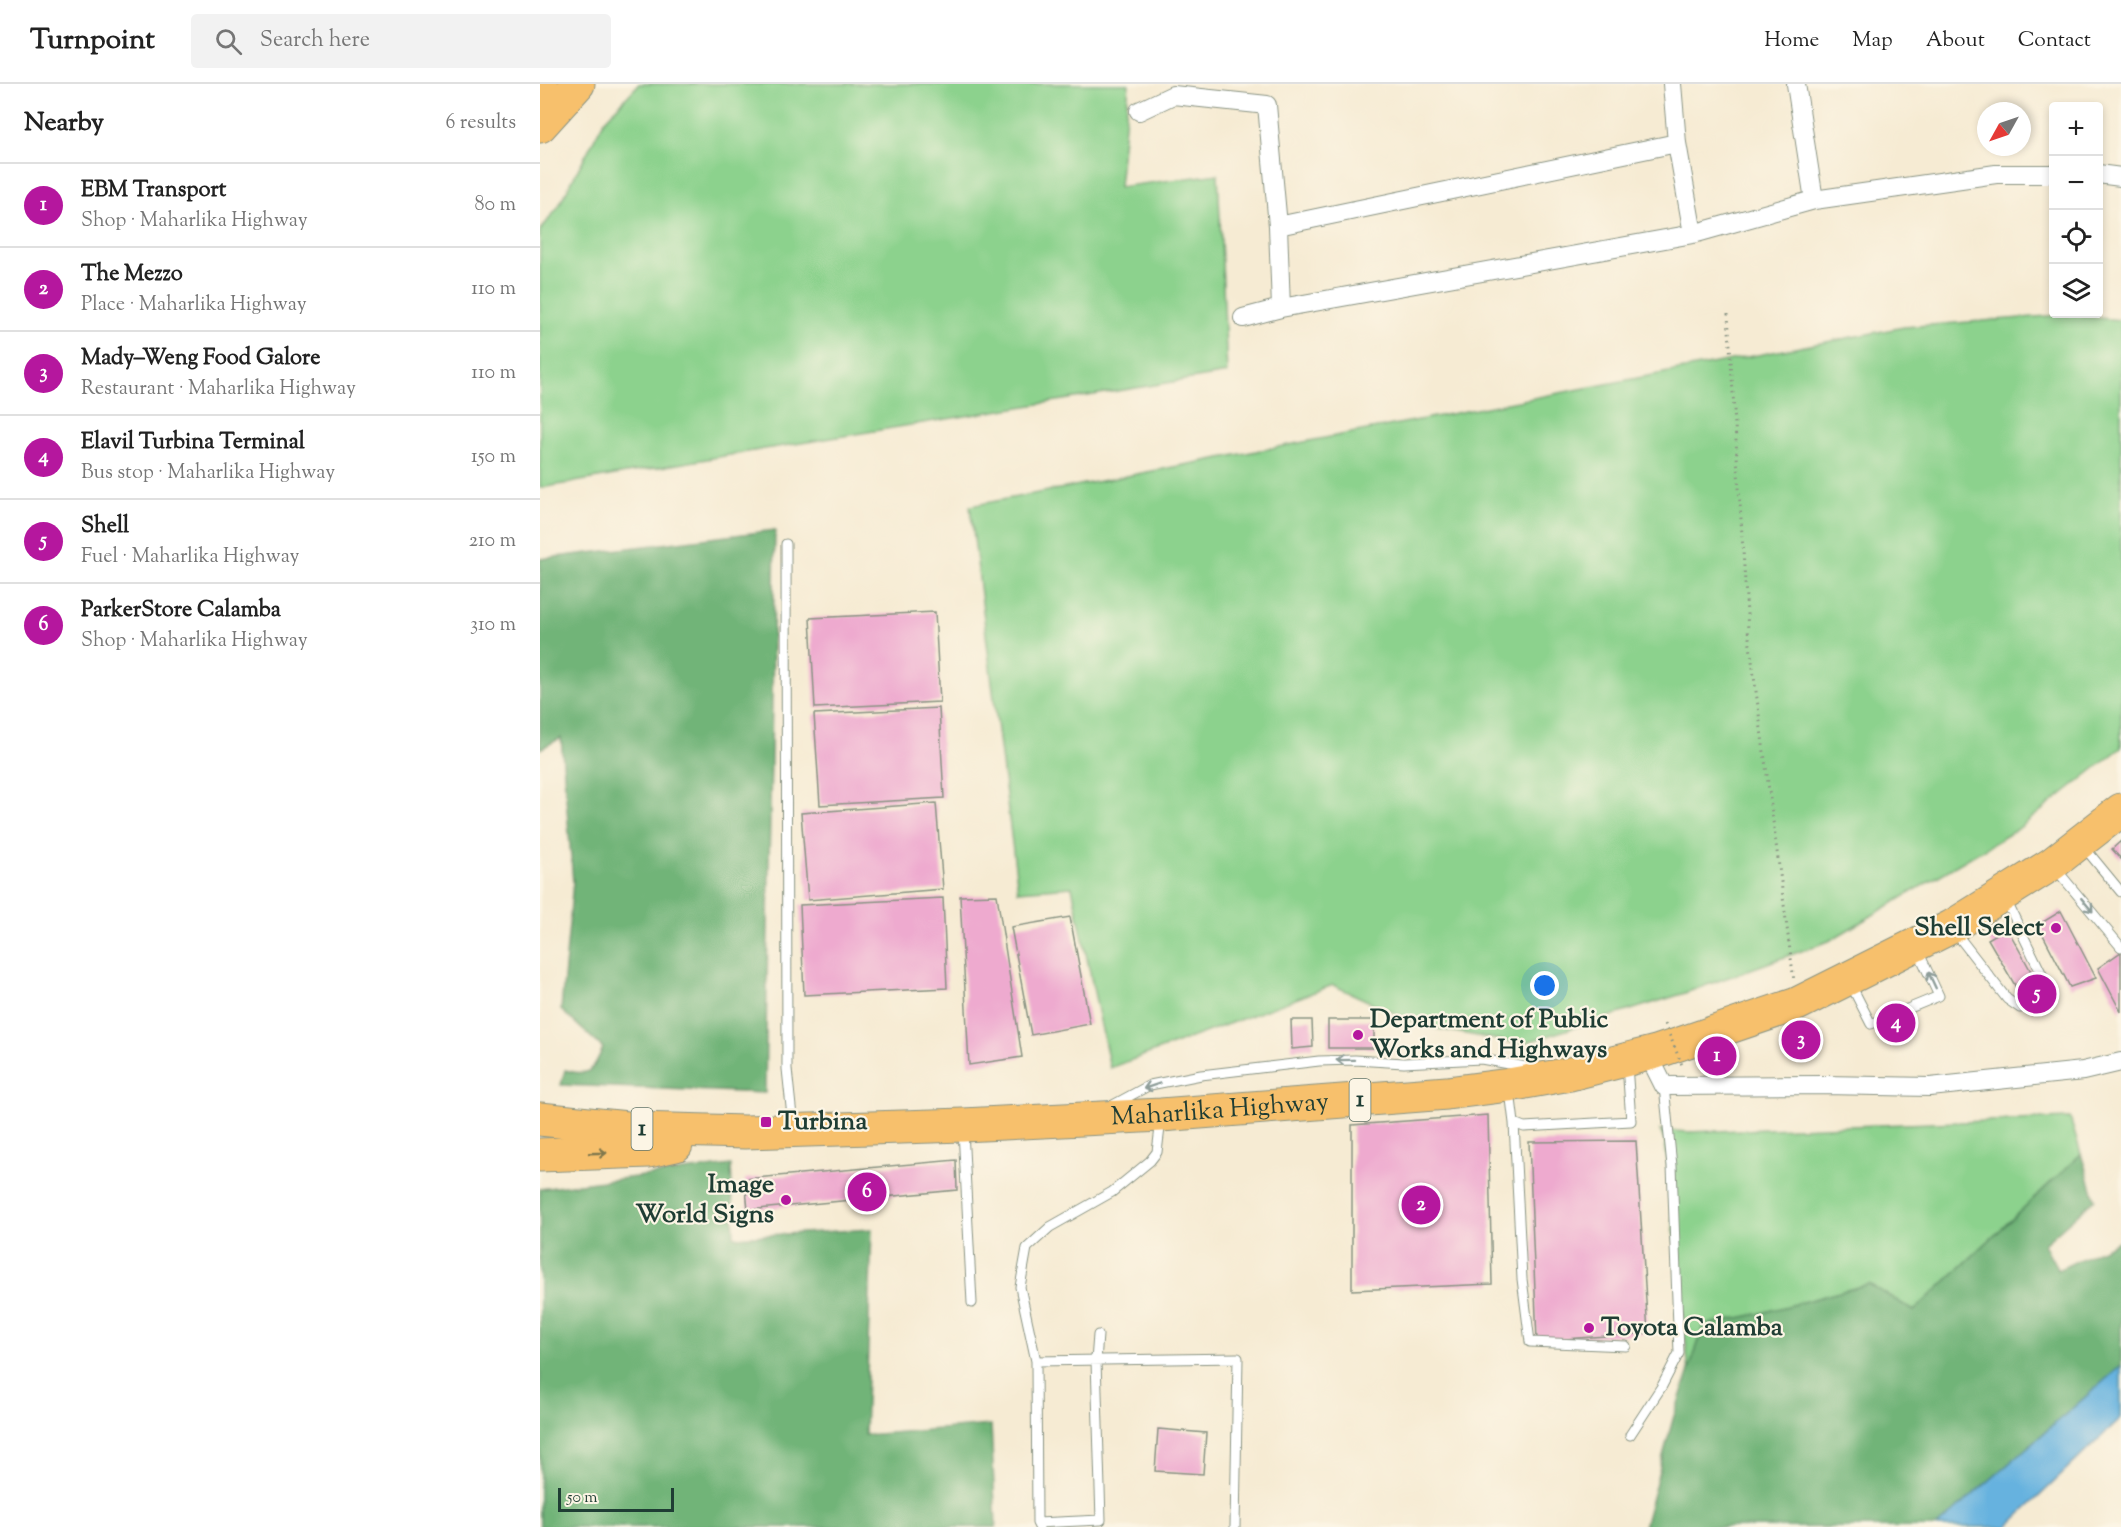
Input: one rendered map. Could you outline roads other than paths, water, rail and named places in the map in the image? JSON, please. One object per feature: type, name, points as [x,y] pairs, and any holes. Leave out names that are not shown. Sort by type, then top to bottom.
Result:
[{"type":"highway","points":[[540,126],[578,84]]},
{"type":"highway","name":"Maharlika Highway","points":[[540,1119],[637,1129],[745,1132],[963,1125],[1447,1094],[1570,1074],[1637,1057],[1797,1004],[1951,927],[2004,896],[2117,819]]},
{"type":"highway","points":[[540,1155],[649,1151],[745,1132]]},
{"type":"street","points":[[1672,84],[1677,143],[1693,234]]},
{"type":"street","points":[[1796,84],[1814,200]]},
{"type":"street","points":[[1139,111],[1173,90],[1267,105],[1278,226],[1281,308]]},
{"type":"street","points":[[1278,226],[1677,143]]},
{"type":"street","points":[[1243,318],[1281,308],[1693,234],[1814,200],[1996,174],[2049,174]]},
{"type":"street","points":[[2103,175],[2121,177]]},
{"type":"street","points":[[1637,1057],[1664,1086],[1930,1087],[2083,1071],[2121,1062]]},
{"type":"lane","points":[[786,544],[787,1058],[793,1131]]},
{"type":"lane","points":[[2081,843],[2121,892]]},
{"type":"lane","points":[[2052,864],[2121,947]]},
{"type":"lane","points":[[1951,927],[2007,999],[2020,1008],[2043,995],[2047,985],[2004,896]]},
{"type":"lane","points":[[1847,978],[1871,1024],[1939,996],[1915,945]]},
{"type":"lane","points":[[1514,1123],[1524,1127],[1631,1121],[1637,1057]]},
{"type":"lane","points":[[1092,1117],[1150,1085],[1210,1074],[1319,1061],[1355,1060],[1404,1063],[1481,1059],[1570,1074]]},
{"type":"lane","points":[[1509,1085],[1514,1123],[1522,1279],[1530,1342],[1626,1346]]},
{"type":"lane","points":[[1630,1435],[1662,1386],[1679,1353],[1672,1166],[1664,1086]]},
{"type":"lane","points":[[1098,1335],[1096,1361],[1101,1520],[1038,1525],[1035,1361],[1020,1287],[1027,1248],[1050,1227],[1112,1192],[1150,1161],[1157,1152],[1161,1114]]},
{"type":"lane","points":[[963,1125],[972,1303]]},
{"type":"lane","points":[[1035,1361],[1238,1358],[1235,1527]]},
{"type":"water","points":[[2121,1366],[2121,1418],[2007,1527],[1936,1527]]},
{"type":"place","name":"Shell Select","points":[[2056,928]]},
{"type":"place","name":"Shell","points":[[2037,994]]},
{"type":"place","name":"Elavil Turbina Terminal","points":[[1896,1023]]},
{"type":"place","name":"Department of Public Works and Highways","points":[[1358,1035]]},
{"type":"place","name":"Mady–Weng Food Galore","points":[[1801,1040]]},
{"type":"place","name":"EBM Transport","points":[[1717,1056]]},
{"type":"place","name":"Turbina","points":[[766,1122]]},
{"type":"place","name":"ParkerStore Calamba","points":[[867,1192]]},
{"type":"place","name":"Image World Signs","points":[[786,1200]]},
{"type":"place","name":"The Mezzo","points":[[1421,1205]]},
{"type":"place","name":"Toyota Calamba","points":[[1589,1328]]}]
